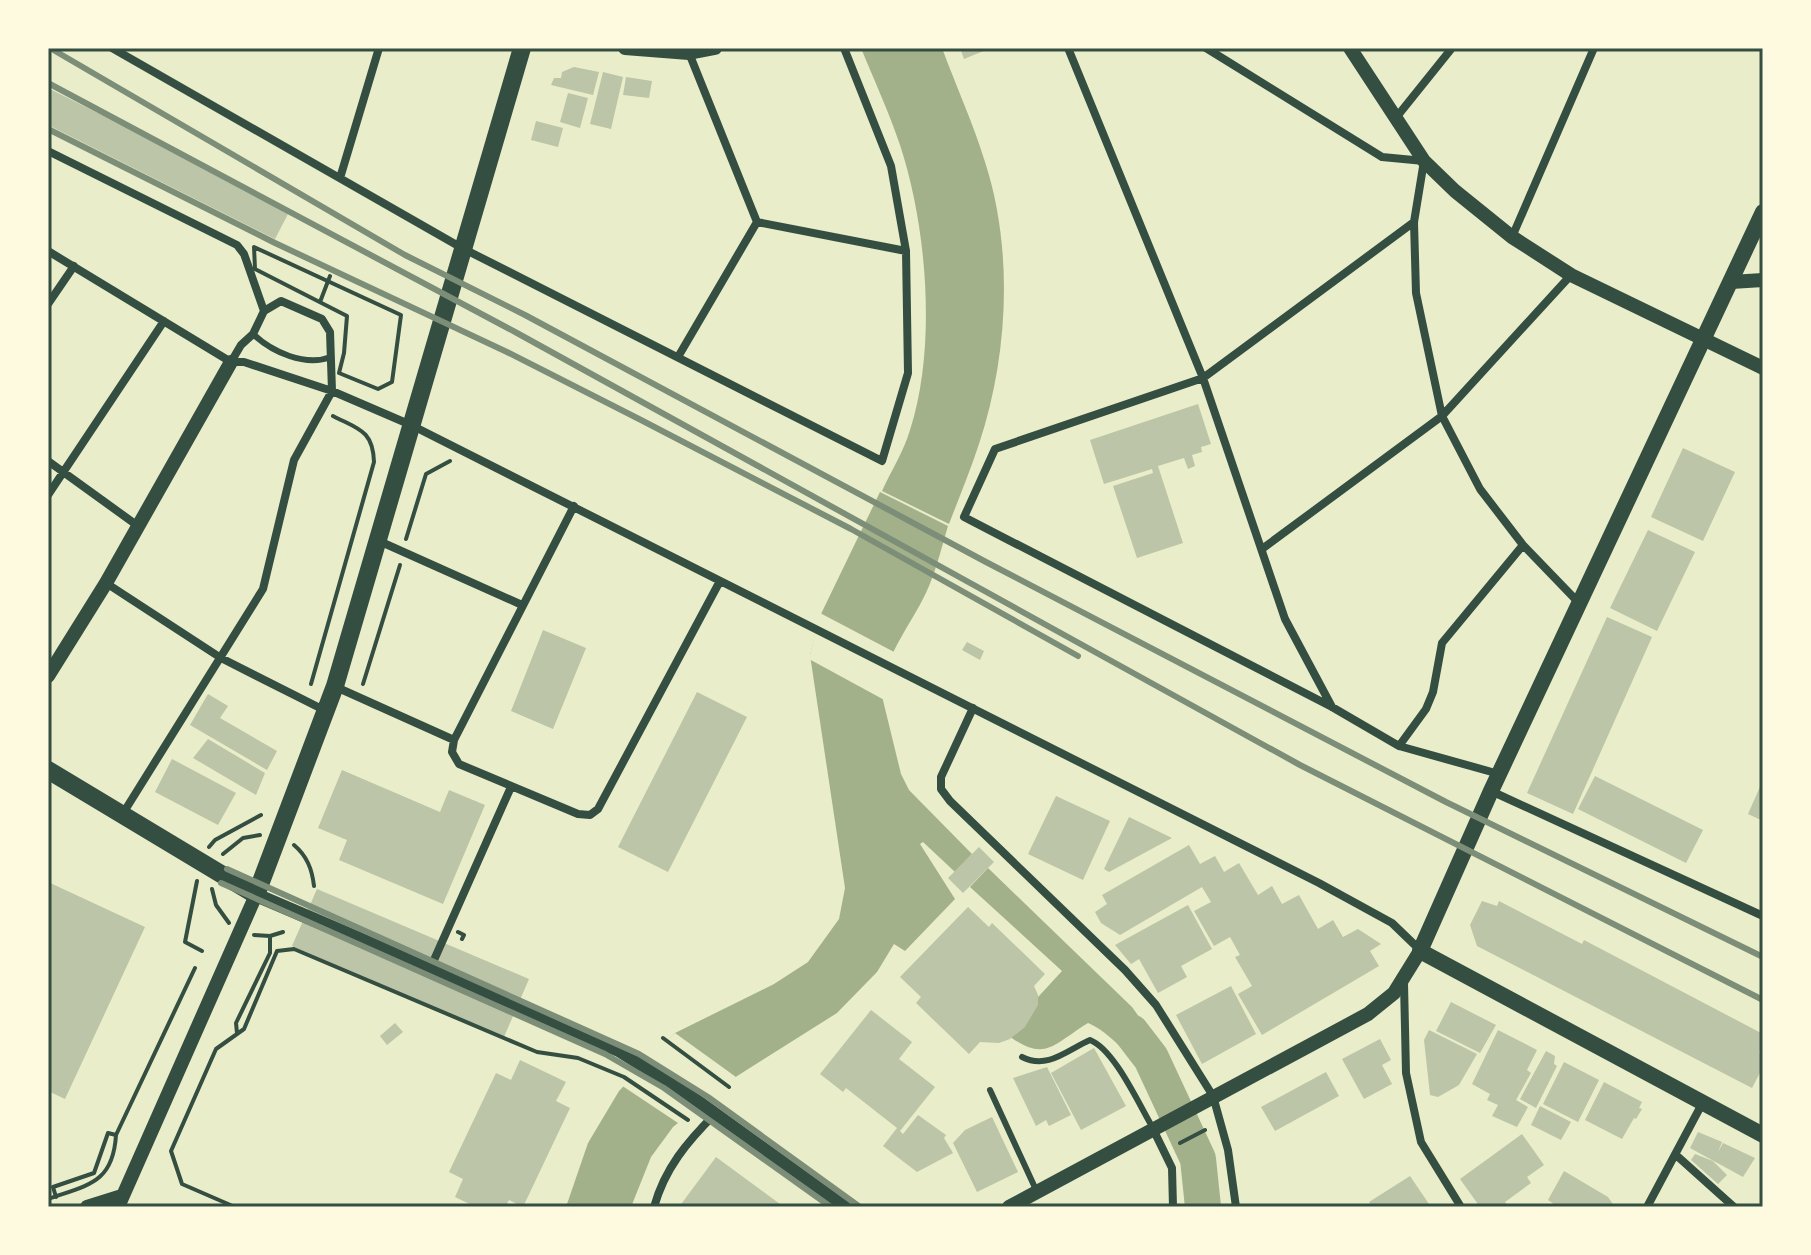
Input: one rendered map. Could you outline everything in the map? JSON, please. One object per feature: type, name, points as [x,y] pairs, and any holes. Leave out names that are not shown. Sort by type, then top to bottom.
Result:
[{"type":"main road","points":[[48,770],[256,895],[335,686],[522,48]]},
{"type":"main road","points":[[1763,212],[1491,791],[1420,951],[1763,1135]]},
{"type":"street","points":[[112,48],[462,248],[882,461],[908,373],[906,251],[891,166],[844,48]]},
{"type":"street","points":[[340,178],[379,48]]},
{"type":"street","points":[[625,48],[689,53],[715,48]]},
{"type":"street","points":[[1068,48],[1203,378],[1285,619],[1332,707]]},
{"type":"street","points":[[1206,48],[1382,157],[1424,161]]},
{"type":"street","points":[[1350,48],[1424,161],[1455,191],[1512,237],[1571,275],[1763,368]]},
{"type":"street","points":[[1395,119],[1452,48]]},
{"type":"street","points":[[1512,237],[1594,48]]},
{"type":"street","points":[[689,53],[757,222]]},
{"type":"street","points":[[48,151],[237,245],[244,254],[264,311]]},
{"type":"street","points":[[1424,161],[1414,222],[1416,293],[1442,416],[1480,489],[1523,545],[1579,603]]},
{"type":"street","points":[[678,357],[757,222]]},
{"type":"street","points":[[757,222],[906,251]]},
{"type":"street","points":[[1414,222],[1203,378],[995,449],[964,517],[1332,707],[1399,746],[1499,774]]},
{"type":"street","points":[[48,251],[231,362],[244,362],[332,391],[411,425],[1319,883],[1392,923],[1420,951],[1394,993],[1368,1014],[1009,1207]]},
{"type":"street","points":[[48,304],[74,266]]},
{"type":"street","points":[[1262,549],[1442,416],[1571,275]]},
{"type":"street","points":[[1731,282],[1763,280]]},
{"type":"street","points":[[48,676],[106,583],[231,362],[241,345],[253,334],[264,311],[281,301],[322,319],[330,332],[332,391],[294,460],[263,589],[122,815]]},
{"type":"street","points":[[48,495],[164,321]]},
{"type":"street","points":[[48,461],[138,526]]},
{"type":"street","points":[[574,506],[454,740],[452,752],[459,764],[578,814],[590,815],[598,809],[720,581]]},
{"type":"street","points":[[379,541],[522,605]]},
{"type":"street","points":[[1399,746],[1426,709],[1433,692],[1442,643],[1523,545]]},
{"type":"street","points":[[106,583],[221,658],[327,711]]},
{"type":"street","points":[[335,686],[454,740]]},
{"type":"street","points":[[973,708],[941,777],[941,789],[1125,970],[1156,1005],[1213,1096],[1228,1150],[1236,1207]]},
{"type":"street","points":[[430,969],[511,787]]},
{"type":"street","points":[[1491,791],[1763,916]]},
{"type":"street","points":[[87,1207],[120,1202],[256,895],[619,1050],[715,1114],[844,1207]]},
{"type":"street","points":[[1404,978],[1406,1073],[1421,1142],[1461,1207]]},
{"type":"street","points":[[1647,1207],[1703,1102]]},
{"type":"street","points":[[654,1207],[668,1169],[682,1147],[715,1114]]},
{"type":"street","points":[[1160,1125],[1172,1168],[1173,1207]]},
{"type":"street","points":[[1676,1155],[1734,1207]]},
{"type":"lane","points":[[253,334],[265,346],[305,361],[317,362],[331,357]]},
{"type":"lane","points":[[1022,1057],[1047,1062],[1090,1040],[1098,1043],[1160,1125]]},
{"type":"lane","points":[[990,1090],[1037,1192]]},
{"type":"path","points":[[320,302],[330,276]]},
{"type":"path","points":[[311,684],[374,462],[372,442],[365,433],[331,415]]},
{"type":"path","points":[[406,539],[426,474],[448,460],[462,467]]},
{"type":"path","points":[[363,684],[400,565]]},
{"type":"path","points":[[215,840],[261,815]]},
{"type":"path","points":[[198,878],[185,942],[202,951]]},
{"type":"path","points":[[237,1034],[236,1023],[270,953],[270,936]]},
{"type":"path","points":[[235,1207],[182,1184],[171,1151],[216,1049],[244,1029],[277,951],[294,949],[537,1052],[578,1058],[624,1077],[688,1120]]},
{"type":"path","points":[[48,1199],[102,1177],[115,1151],[116,1135],[195,968]]},
{"type":"path","points":[[444,1014],[506,1043],[507,1040]]},
{"type":"path","points":[[663,1038],[729,1087]]},
{"type":"path","points":[[1180,1143],[1205,1130]]},
{"type":"path","points":[[56,1197],[53,1187],[94,1173],[108,1133],[116,1135]]},
{"type":"shaded area","points":[[861,48],[942,48],[980,147],[994,196],[1003,267],[1001,340],[989,411],[949,524],[882,491],[907,438],[918,397],[924,362],[925,287],[917,212],[909,177],[896,133]]},
{"type":"shaded area","points":[[880,492],[948,526],[929,586],[888,663],[881,692],[901,774],[909,790],[972,854],[955,872],[923,842],[920,844],[955,899],[905,951],[894,944],[877,972],[837,1013],[734,1078],[673,1127],[651,1157],[631,1207],[566,1207],[588,1143],[619,1091],[675,1033],[774,984],[808,962],[839,919],[845,888],[810,655],[820,616]]},
{"type":"shaded area","points":[[988,868],[1132,1007],[1152,1035],[1168,1068],[1148,1079],[1121,1047],[1088,1023],[1048,1048],[1030,1048],[1005,1033],[1062,971],[970,887]]},
{"type":"pier","points":[[820,613],[896,653],[886,680],[888,702],[809,659]]},
{"type":"pier","points":[[675,1033],[736,1077],[681,1125],[621,1085]]},
{"type":"building","points":[[960,48],[985,48],[986,50],[964,59]]},
{"type":"building","points":[[574,67],[599,72],[593,95],[551,85],[554,78],[561,78],[562,72]]},
{"type":"building","points":[[603,72],[623,77],[611,129],[590,124]]},
{"type":"building","points":[[626,77],[652,81],[649,98],[623,95]]},
{"type":"building","points":[[48,88],[205,167],[288,214],[275,239],[48,125]]},
{"type":"building","points":[[568,93],[588,98],[580,128],[560,122]]},
{"type":"building","points":[[536,121],[563,128],[558,147],[531,140]]},
{"type":"building","points":[[1198,404],[1211,444],[1201,447],[1202,452],[1192,455],[1195,466],[1188,469],[1184,458],[1158,466],[1183,543],[1137,558],[1113,486],[1153,473],[1152,469],[1104,484],[1090,440]]},
{"type":"building","points":[[1683,448],[1735,472],[1703,541],[1651,517]]},
{"type":"building","points":[[1648,530],[1695,552],[1657,631],[1610,608]]},
{"type":"building","points":[[1607,617],[1652,637],[1573,814],[1527,793]]},
{"type":"building","points":[[543,630],[586,648],[553,729],[511,711]]},
{"type":"building","points":[[967,642],[984,651],[980,660],[962,650]]},
{"type":"building","points":[[697,692],[747,717],[668,872],[618,847]]},
{"type":"building","points":[[208,694],[228,706],[220,718],[277,751],[267,770],[190,725]]},
{"type":"building","points":[[208,739],[265,773],[256,795],[193,758]]},
{"type":"building","points":[[172,759],[236,793],[218,825],[155,792]]},
{"type":"building","points":[[342,770],[440,812],[449,790],[485,805],[443,904],[339,860],[347,840],[318,828]]},
{"type":"building","points":[[1595,776],[1703,830],[1686,863],[1578,809]]},
{"type":"building","points":[[1763,780],[1763,821],[1748,814]]},
{"type":"building","points":[[1056,796],[1110,821],[1083,880],[1028,854]]},
{"type":"building","points":[[1129,817],[1172,838],[1109,872],[1104,869]]},
{"type":"building","points":[[1189,845],[1200,864],[1215,856],[1224,872],[1239,863],[1258,895],[1272,886],[1282,904],[1299,895],[1318,929],[1333,920],[1343,937],[1358,929],[1381,944],[1370,951],[1379,966],[1262,1035],[1238,994],[1252,986],[1235,957],[1240,955],[1230,937],[1214,946],[1194,911],[1211,902],[1202,887],[1120,935],[1101,923],[1095,912],[1107,904],[1102,895]]},
{"type":"building","points":[[979,847],[994,862],[963,893],[948,878]]},
{"type":"building","points":[[48,882],[145,927],[65,1099],[48,1091]]},
{"type":"building","points":[[317,889],[529,979],[504,1037],[292,946]]},
{"type":"building","points":[[1482,901],[1497,906],[1499,901],[1582,944],[1584,940],[1763,1034],[1759,1052],[1763,1055],[1763,1067],[1752,1088],[1477,946],[1470,925]]},
{"type":"building","points":[[1188,905],[1212,949],[1181,966],[1187,977],[1158,993],[1139,959],[1131,964],[1115,945]]},
{"type":"building","points":[[968,907],[989,927],[992,923],[1045,974],[1034,986],[1038,1005],[1025,1027],[999,1043],[980,1042],[969,1054],[916,1003],[921,997],[900,977]]},
{"type":"building","points":[[1231,986],[1256,1034],[1202,1064],[1176,1015]]},
{"type":"building","points":[[1451,1002],[1496,1025],[1480,1053],[1436,1031]]},
{"type":"building","points":[[871,1010],[912,1042],[899,1059],[935,1087],[900,1131],[903,1134],[918,1115],[946,1135],[944,1138],[953,1153],[917,1172],[883,1146],[897,1128],[846,1088],[843,1092],[820,1074]]},
{"type":"building","points":[[395,1023],[403,1032],[387,1045],[380,1036]]},
{"type":"building","points":[[1429,1030],[1477,1054],[1459,1085],[1438,1097],[1430,1095],[1424,1040]]},
{"type":"building","points":[[1498,1030],[1537,1050],[1527,1070],[1531,1073],[1516,1100],[1528,1107],[1517,1127],[1492,1116],[1498,1105],[1487,1100],[1490,1094],[1472,1084]]},
{"type":"building","points":[[1380,1039],[1391,1060],[1382,1065],[1392,1084],[1364,1099],[1342,1059]]},
{"type":"building","points":[[1094,1048],[1126,1106],[1081,1130],[1051,1073]]},
{"type":"building","points":[[1546,1051],[1555,1056],[1554,1064],[1557,1066],[1536,1108],[1520,1099]]},
{"type":"building","points":[[520,1060],[566,1082],[556,1101],[570,1108],[523,1207],[509,1200],[505,1207],[476,1207],[455,1197],[463,1179],[449,1172],[496,1073],[511,1080]]},
{"type":"building","points":[[1564,1062],[1599,1080],[1578,1122],[1543,1104]]},
{"type":"building","points":[[1047,1067],[1071,1115],[1049,1126],[1046,1120],[1036,1126],[1013,1078]]},
{"type":"building","points":[[1326,1072],[1339,1096],[1275,1131],[1261,1107]]},
{"type":"building","points":[[1604,1082],[1642,1102],[1639,1108],[1642,1109],[1622,1139],[1585,1120]]},
{"type":"building","points":[[1540,1106],[1571,1122],[1561,1140],[1531,1125]]},
{"type":"building","points":[[992,1117],[1018,1172],[977,1192],[953,1143],[965,1130]]},
{"type":"building","points":[[1698,1132],[1722,1142],[1718,1152],[1723,1143],[1755,1158],[1743,1177],[1690,1148]]},
{"type":"building","points":[[1522,1134],[1544,1165],[1527,1177],[1531,1183],[1505,1202],[1509,1207],[1480,1207],[1460,1179]]},
{"type":"building","points":[[1695,1154],[1713,1161],[1727,1175],[1718,1184],[1691,1160]]},
{"type":"building","points":[[716,1157],[784,1207],[679,1207]]},
{"type":"building","points":[[1564,1171],[1608,1197],[1615,1207],[1558,1207],[1548,1200]]},
{"type":"building","points":[[1410,1176],[1431,1207],[1372,1207],[1369,1202]]},
{"type":"waterway","points":[[1131,1032],[1151,1058],[1198,1159],[1203,1207]]},
{"type":"railway","points":[[50,48],[405,255],[525,315],[986,562],[1446,802],[1763,957]]},
{"type":"railway","points":[[48,83],[517,333],[1300,765],[1763,1000]]},
{"type":"railway","points":[[48,129],[641,420],[851,529],[1078,656]]},
{"type":"railway","points":[[227,869],[639,1054],[708,1097],[860,1207]]},
{"type":"railway","points":[[221,883],[605,1054],[664,1088],[831,1207]]}]
